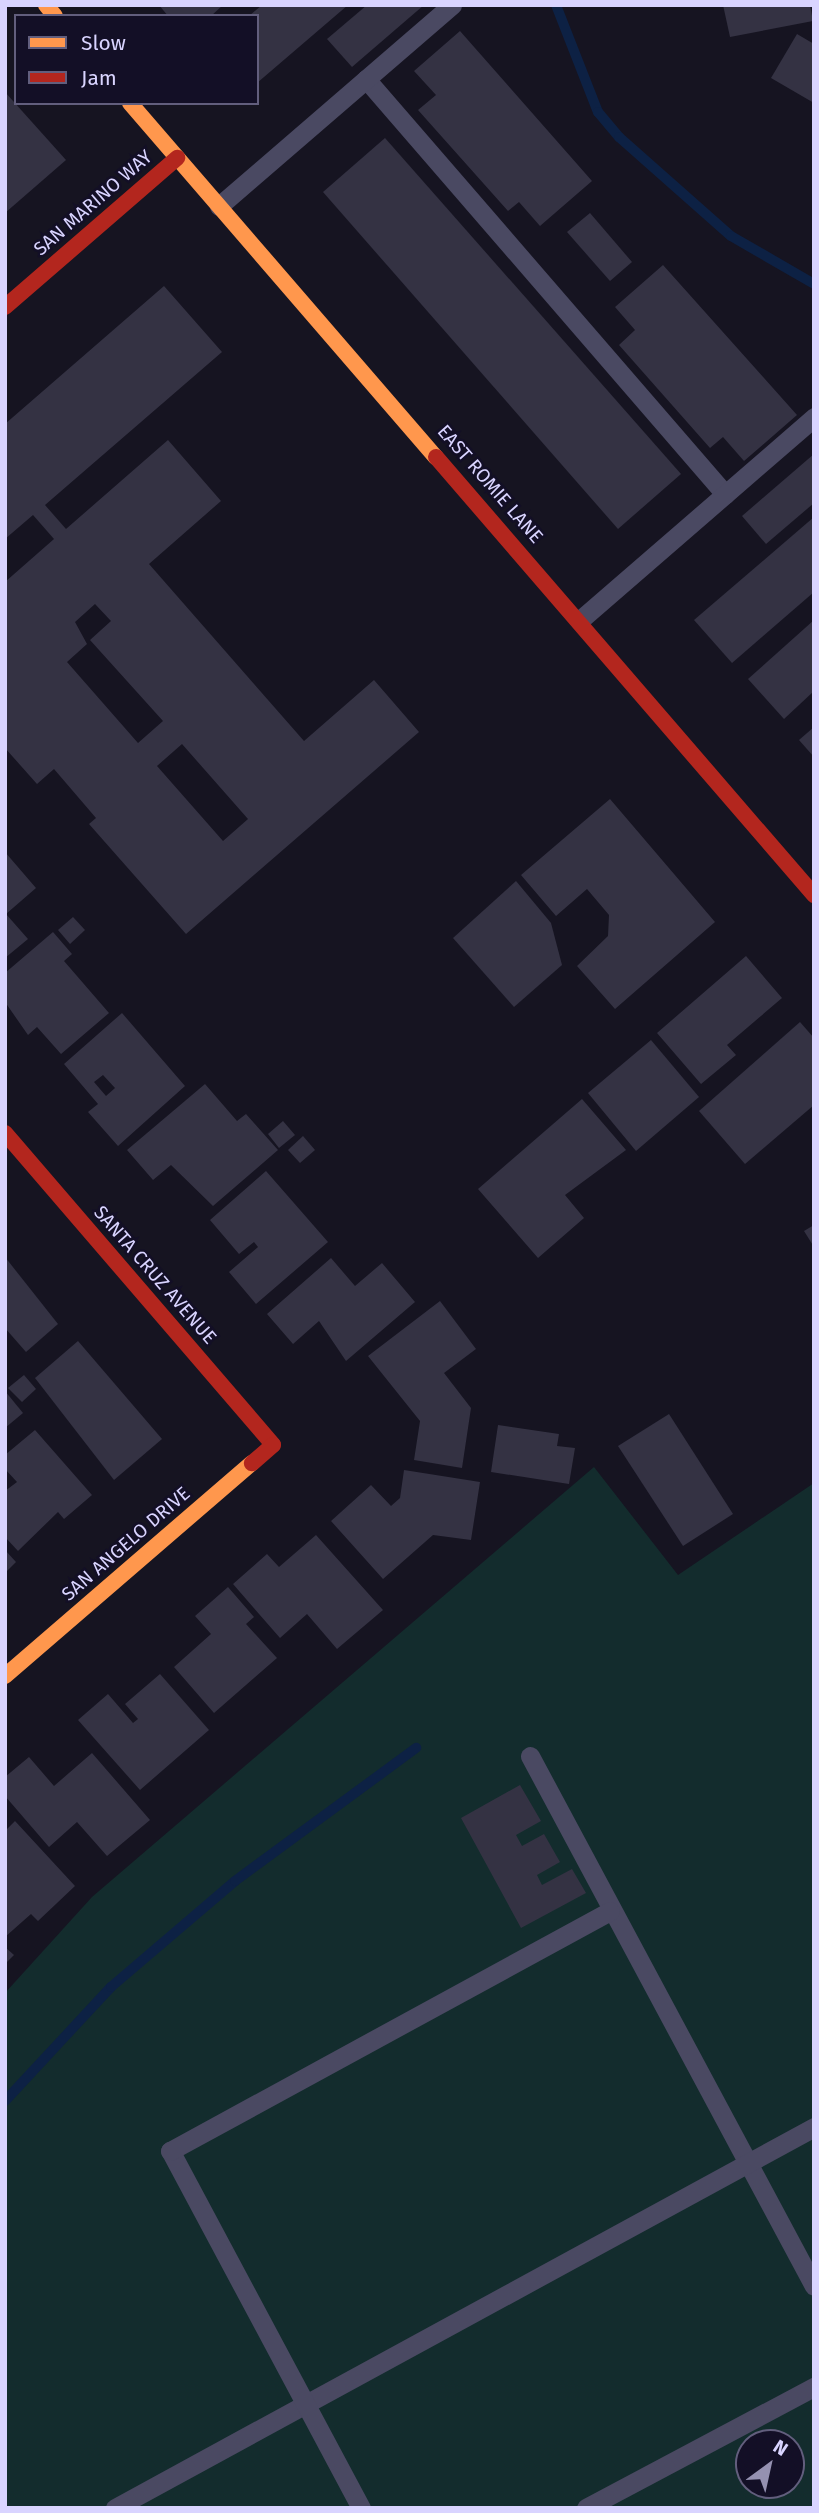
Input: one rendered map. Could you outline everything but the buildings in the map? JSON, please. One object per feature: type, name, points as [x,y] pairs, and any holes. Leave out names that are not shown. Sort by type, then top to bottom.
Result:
[{"type":"main road","name":"EAST ROMIE LANE","points":[[132,105],[580,620],[814,895]]},
{"type":"main road","name":"SAN MARINO WAY","points":[[5,307],[177,158]]},
{"type":"main road","name":"SANTA CRUZ AVENUE","points":[[5,1133],[273,1445]]},
{"type":"main road","name":"SAN ANGELO DRIVE","points":[[5,1676],[273,1445]]},
{"type":"lane","points":[[219,206],[452,5]]},
{"type":"lane","points":[[366,79],[725,495]]},
{"type":"lane","points":[[580,620],[814,417]]},
{"type":"lane","points":[[530,1756],[610,1911],[814,2286]]},
{"type":"lane","points":[[361,2508],[170,2151],[610,1911]]},
{"type":"lane","points":[[115,2508],[305,2402],[814,2127]]},
{"type":"lane","points":[[586,2508],[814,2387]]},
{"type":"green space","points":[[594,1467],[678,1575],[814,1483],[814,2508],[5,2508],[5,1993],[92,1897]]},
{"type":"waterway","points":[[556,5],[598,112],[619,137],[731,236],[814,284]]},
{"type":"waterway","points":[[5,2101],[111,1987],[235,1881],[416,1748]]},
{"type":"traffic: slow","points":[[46,5],[53,14]]},
{"type":"traffic: slow","points":[[132,105],[436,457]]},
{"type":"traffic: slow","points":[[5,1676],[252,1463]]},
{"type":"traffic: jam","points":[[5,307],[177,158]]},
{"type":"traffic: jam","points":[[436,457],[814,895]]},
{"type":"traffic: jam","points":[[5,1133],[273,1445],[252,1463]]}]
